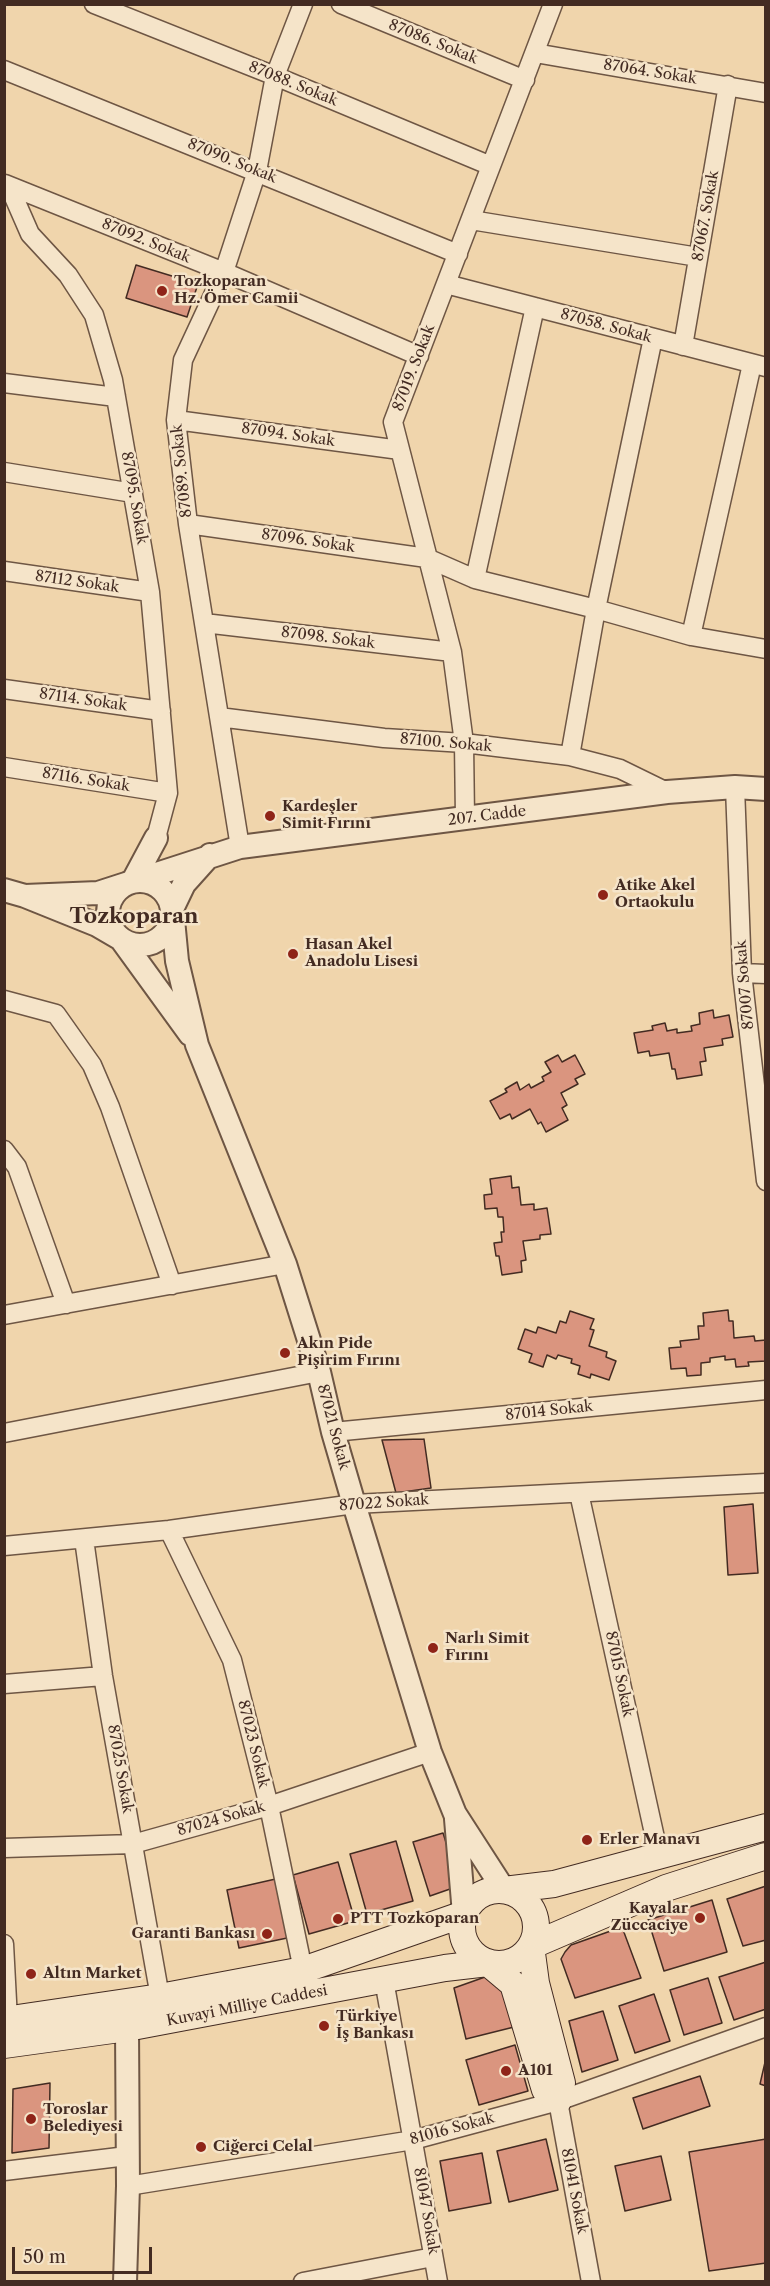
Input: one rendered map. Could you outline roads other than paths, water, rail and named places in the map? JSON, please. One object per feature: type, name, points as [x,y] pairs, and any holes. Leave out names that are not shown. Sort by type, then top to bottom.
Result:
[{"type":"main road","points":[[531,1946],[536,1983],[562,2083],[558,2101],[545,2090],[513,1984],[488,1963],[477,1958],[468,1949],[463,1938],[461,1926],[470,1903],[491,1890],[554,1884],[765,1827]]},
{"type":"main road","points":[[531,1946],[666,1888],[765,1856]]},
{"type":"main road","points":[[488,1963],[501,1965],[513,1962],[523,1956],[536,1935],[533,1911],[515,1893],[504,1890]]},
{"type":"main road","name":"Kuvayi Milliye Caddesi","points":[[6,2028],[303,1970],[464,1914]]},
{"type":"main road","name":"Kuvayi Milliye Caddesi","points":[[6,2028],[127,2028],[445,1968],[488,1963]]},
{"type":"street","name":"87088. Sokak","points":[[94,4],[491,166]]},
{"type":"street","name":"87089. Sokak","points":[[240,848],[188,524],[176,420],[183,360],[224,272],[257,171],[275,76],[303,4]]},
{"type":"street","name":"87086. Sokak","points":[[341,4],[525,80]]},
{"type":"street","name":"87019. Sokak","points":[[465,818],[464,743],[452,652],[393,422],[553,4]]},
{"type":"street","name":"87064. Sokak","points":[[535,53],[765,93]]},
{"type":"street","name":"87090. Sokak","points":[[4,70],[458,254]]},
{"type":"street","name":"87067. Sokak","points":[[683,346],[728,85]]},
{"type":"street","name":"87092. Sokak","points":[[7,185],[224,272],[419,356]]},
{"type":"street","name":"87095. Sokak","points":[[7,185],[30,234],[68,274],[94,315],[116,397],[150,592],[161,711],[168,793],[156,838]]},
{"type":"street","points":[[471,220],[698,257]]},
{"type":"street","name":"87058. Sokak","points":[[446,284],[759,365]]},
{"type":"street","points":[[476,579],[535,307]]},
{"type":"street","points":[[570,756],[596,609],[653,338]]},
{"type":"street","points":[[691,636],[759,365]]},
{"type":"street","points":[[4,383],[116,397]]},
{"type":"street","name":"87094. Sokak","points":[[176,420],[400,450]]},
{"type":"street","points":[[4,472],[133,492]]},
{"type":"street","name":"87096. Sokak","points":[[188,524],[428,558],[476,579],[691,636],[765,649]]},
{"type":"street","name":"87112 Sokak","points":[[4,571],[150,592]]},
{"type":"street","name":"87098. Sokak","points":[[204,623],[452,652]]},
{"type":"street","name":"87114. Sokak","points":[[4,689],[161,711]]},
{"type":"street","name":"87100. Sokak","points":[[219,717],[384,738],[464,743],[570,756],[620,769],[667,792]]},
{"type":"street","name":"87116. Sokak","points":[[4,767],[168,793]]},
{"type":"street","name":"207. Cadde","points":[[15,893],[98,893],[210,855],[240,848],[667,792],[735,787],[765,789]]},
{"type":"street","name":"87007 Sokak","points":[[735,787],[742,973],[760,1087],[765,1181]]},
{"type":"street","points":[[156,838],[133,881],[116,892],[108,911],[109,922],[113,931],[197,1045]]},
{"type":"street","points":[[15,893],[97,925],[130,944],[141,945],[160,938],[167,930],[172,909],[184,884],[210,855]]},
{"type":"street","points":[[133,881],[154,884],[163,890],[169,899],[177,961],[197,1045]]},
{"type":"street","points":[[742,973],[765,974]]},
{"type":"street","points":[[4,1000],[56,1014],[92,1065],[110,1107],[172,1285]]},
{"type":"street","name":"87021 Sokak","points":[[197,1045],[285,1264],[319,1371],[333,1432],[354,1504],[430,1752],[455,1814],[504,1890]]},
{"type":"street","points":[[4,1150],[17,1167],[66,1304]]},
{"type":"street","points":[[4,1315],[285,1264]]},
{"type":"street","points":[[4,1433],[319,1371]]},
{"type":"street","name":"87014 Sokak","points":[[333,1432],[765,1390]]},
{"type":"street","name":"87022 Sokak","points":[[4,1546],[169,1530],[354,1504],[765,1483]]},
{"type":"street","name":"87015 Sokak","points":[[579,1493],[659,1856]]},
{"type":"street","name":"87023 Sokak","points":[[169,1530],[232,1660],[269,1806],[303,1970]]},
{"type":"street","name":"87025 Sokak","points":[[84,1539],[103,1676],[160,1997]]},
{"type":"street","points":[[4,1684],[103,1676]]},
{"type":"street","name":"87024 Sokak","points":[[4,1848],[133,1844],[269,1806],[430,1752]]},
{"type":"street","name":"87021 Sokak","points":[[455,1814],[464,1914]]},
{"type":"street","points":[[4,1944],[6,2028]]},
{"type":"street","name":"81047 Sokak","points":[[384,1980],[438,2282]]},
{"type":"street","name":"81016 Sokak","points":[[128,2186],[413,2140],[558,2101],[765,2027]]},
{"type":"street","points":[[125,2282],[128,2186],[127,2028]]},
{"type":"street","name":"81041 Sokak","points":[[558,2101],[591,2282]]},
{"type":"street","points":[[4,2170],[127,2156]]},
{"type":"street","points":[[303,2282],[434,2257]]},
{"type":"place","name":"Tozkoparan Hz. Ömer Camii","points":[[162,291]]},
{"type":"place","name":"Kardeşler Simit Fırını","points":[[270,816]]},
{"type":"place","name":"Atike Akel Ortaokulu","points":[[603,895]]},
{"type":"place","name":"Hasan Akel Anadolu Lisesi","points":[[293,954]]},
{"type":"place","name":"Akın Pide Pişirim Fırını","points":[[285,1353]]},
{"type":"place","name":"Narlı Simit Fırını","points":[[433,1648]]},
{"type":"place","name":"Erler Manavı","points":[[587,1840]]},
{"type":"place","name":"Kayalar Züccaciye","points":[[700,1918]]},
{"type":"place","name":"PTT Tozkoparan","points":[[338,1919]]},
{"type":"place","name":"Garanti Bankası","points":[[267,1934]]},
{"type":"place","name":"Altın Market","points":[[31,1974]]},
{"type":"place","name":"Türkiye İş Bankası","points":[[324,2026]]},
{"type":"place","name":"A101","points":[[506,2071]]},
{"type":"place","name":"Toroslar Belediyesi","points":[[31,2119]]},
{"type":"place","name":"Ciğerci Celal","points":[[201,2147]]},
{"type":"district","name":"Tozkoparan","points":[[134,917]]}]
